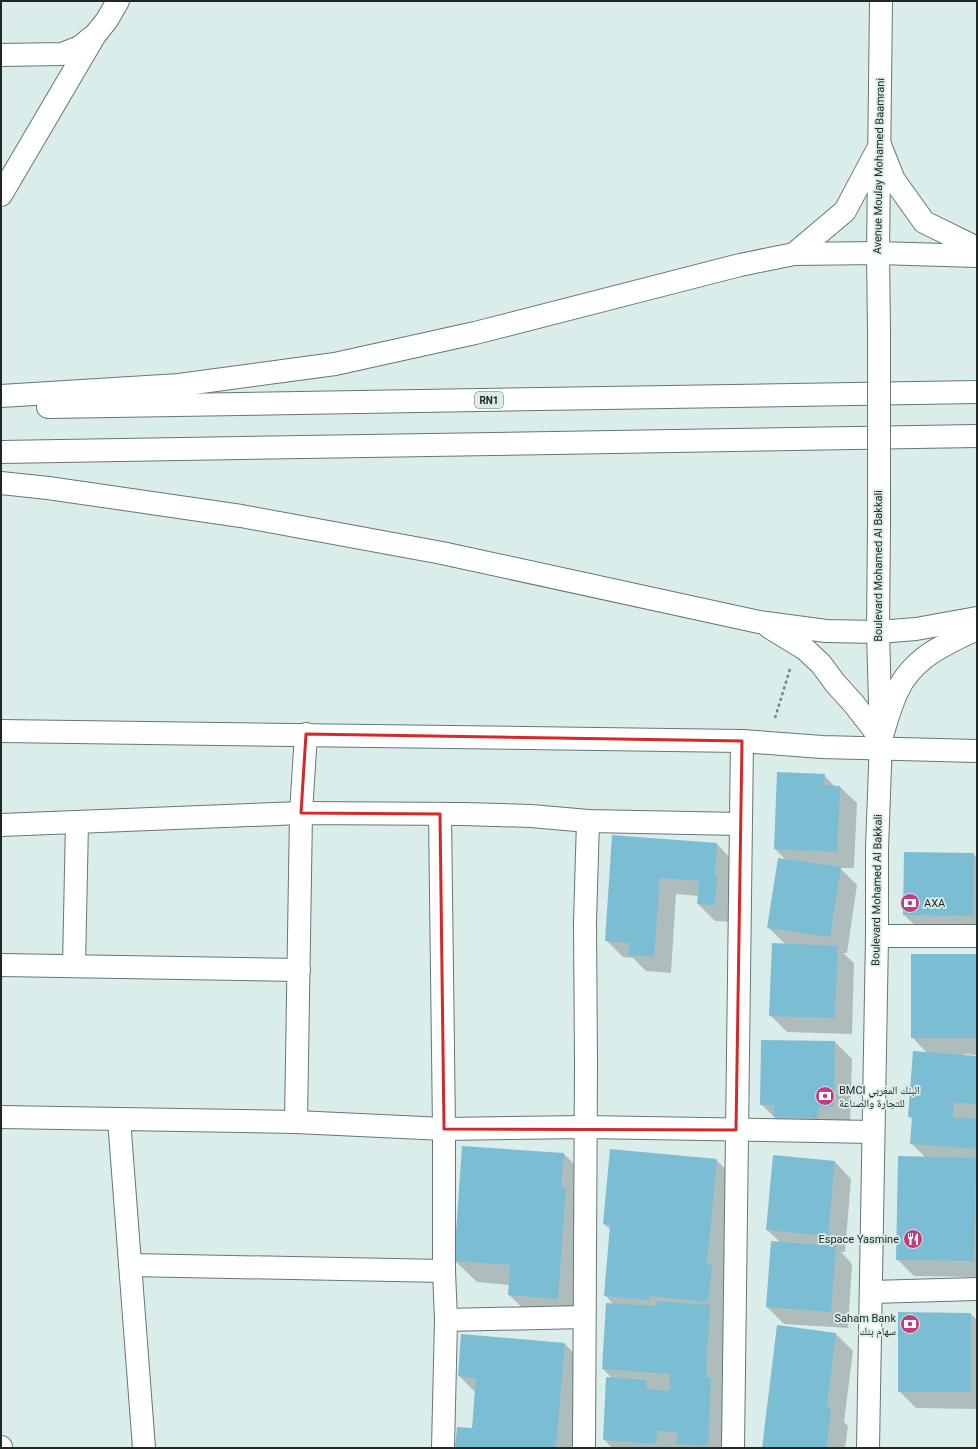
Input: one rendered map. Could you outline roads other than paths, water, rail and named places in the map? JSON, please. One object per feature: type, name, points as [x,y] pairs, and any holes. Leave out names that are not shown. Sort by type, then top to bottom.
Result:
[{"type":"main road","points":[[1,195],[95,35],[107,20],[118,1]]},
{"type":"main road","name":"Avenue Moulay Mohamed Baamrani","points":[[879,331],[878,253],[881,1]]},
{"type":"main road","points":[[1,55],[62,54],[80,47],[95,35]]},
{"type":"main road","points":[[880,145],[894,180],[924,222],[977,248]]},
{"type":"main road","points":[[794,254],[845,211],[880,145]]},
{"type":"main road","points":[[1,396],[179,385],[334,364],[475,333],[740,264],[794,254],[878,253],[977,256]]},
{"type":"main road","name":"Boulevard Mohamed Al Bakkali","points":[[868,1448],[880,743],[878,632],[879,331]]},
{"type":"main road","name":"RN1","points":[[1,408],[977,392]]},
{"type":"main road","points":[[1,452],[977,436]]},
{"type":"main road","points":[[1,482],[249,517],[442,553],[759,622],[826,631],[878,632],[916,629],[977,618]]},
{"type":"main road","points":[[759,622],[805,649],[820,664],[854,704],[880,743]]},
{"type":"main road","points":[[880,743],[896,693],[901,682],[913,666],[922,658],[941,647],[977,629]]},
{"type":"main road","points":[[1,731],[742,741],[822,747],[880,743],[977,751]]},
{"type":"main road","points":[[296,1122],[301,813],[306,734]]},
{"type":"main road","points":[[732,1448],[742,741]]},
{"type":"main road","points":[[1,825],[301,813],[531,816],[588,821],[740,824]]},
{"type":"main road","points":[[440,814],[444,1129],[444,1271],[446,1320],[444,1448]]},
{"type":"main road","points":[[584,1448],[586,922],[588,821]]},
{"type":"main road","points":[[74,966],[77,822]]},
{"type":"main road","points":[[877,936],[977,936]]},
{"type":"main road","points":[[1,965],[299,970]]},
{"type":"main road","points":[[1,1117],[296,1122],[444,1129],[585,1127],[873,1132]]},
{"type":"main road","points":[[119,1119],[144,1448]]},
{"type":"main road","points":[[130,1265],[444,1271]]},
{"type":"main road","points":[[871,1292],[977,1289]]},
{"type":"main road","points":[[446,1320],[584,1317]]},
{"type":"place","name":"AXA","points":[[910,903]]},
{"type":"place","name":"BMCI البنك المغربي للتجارة والصناعة","points":[[825,1096]]},
{"type":"place","name":"Espace Yasmine","points":[[913,1239]]},
{"type":"place","name":"Saham Bank سهام بنك","points":[[910,1324]]}]
